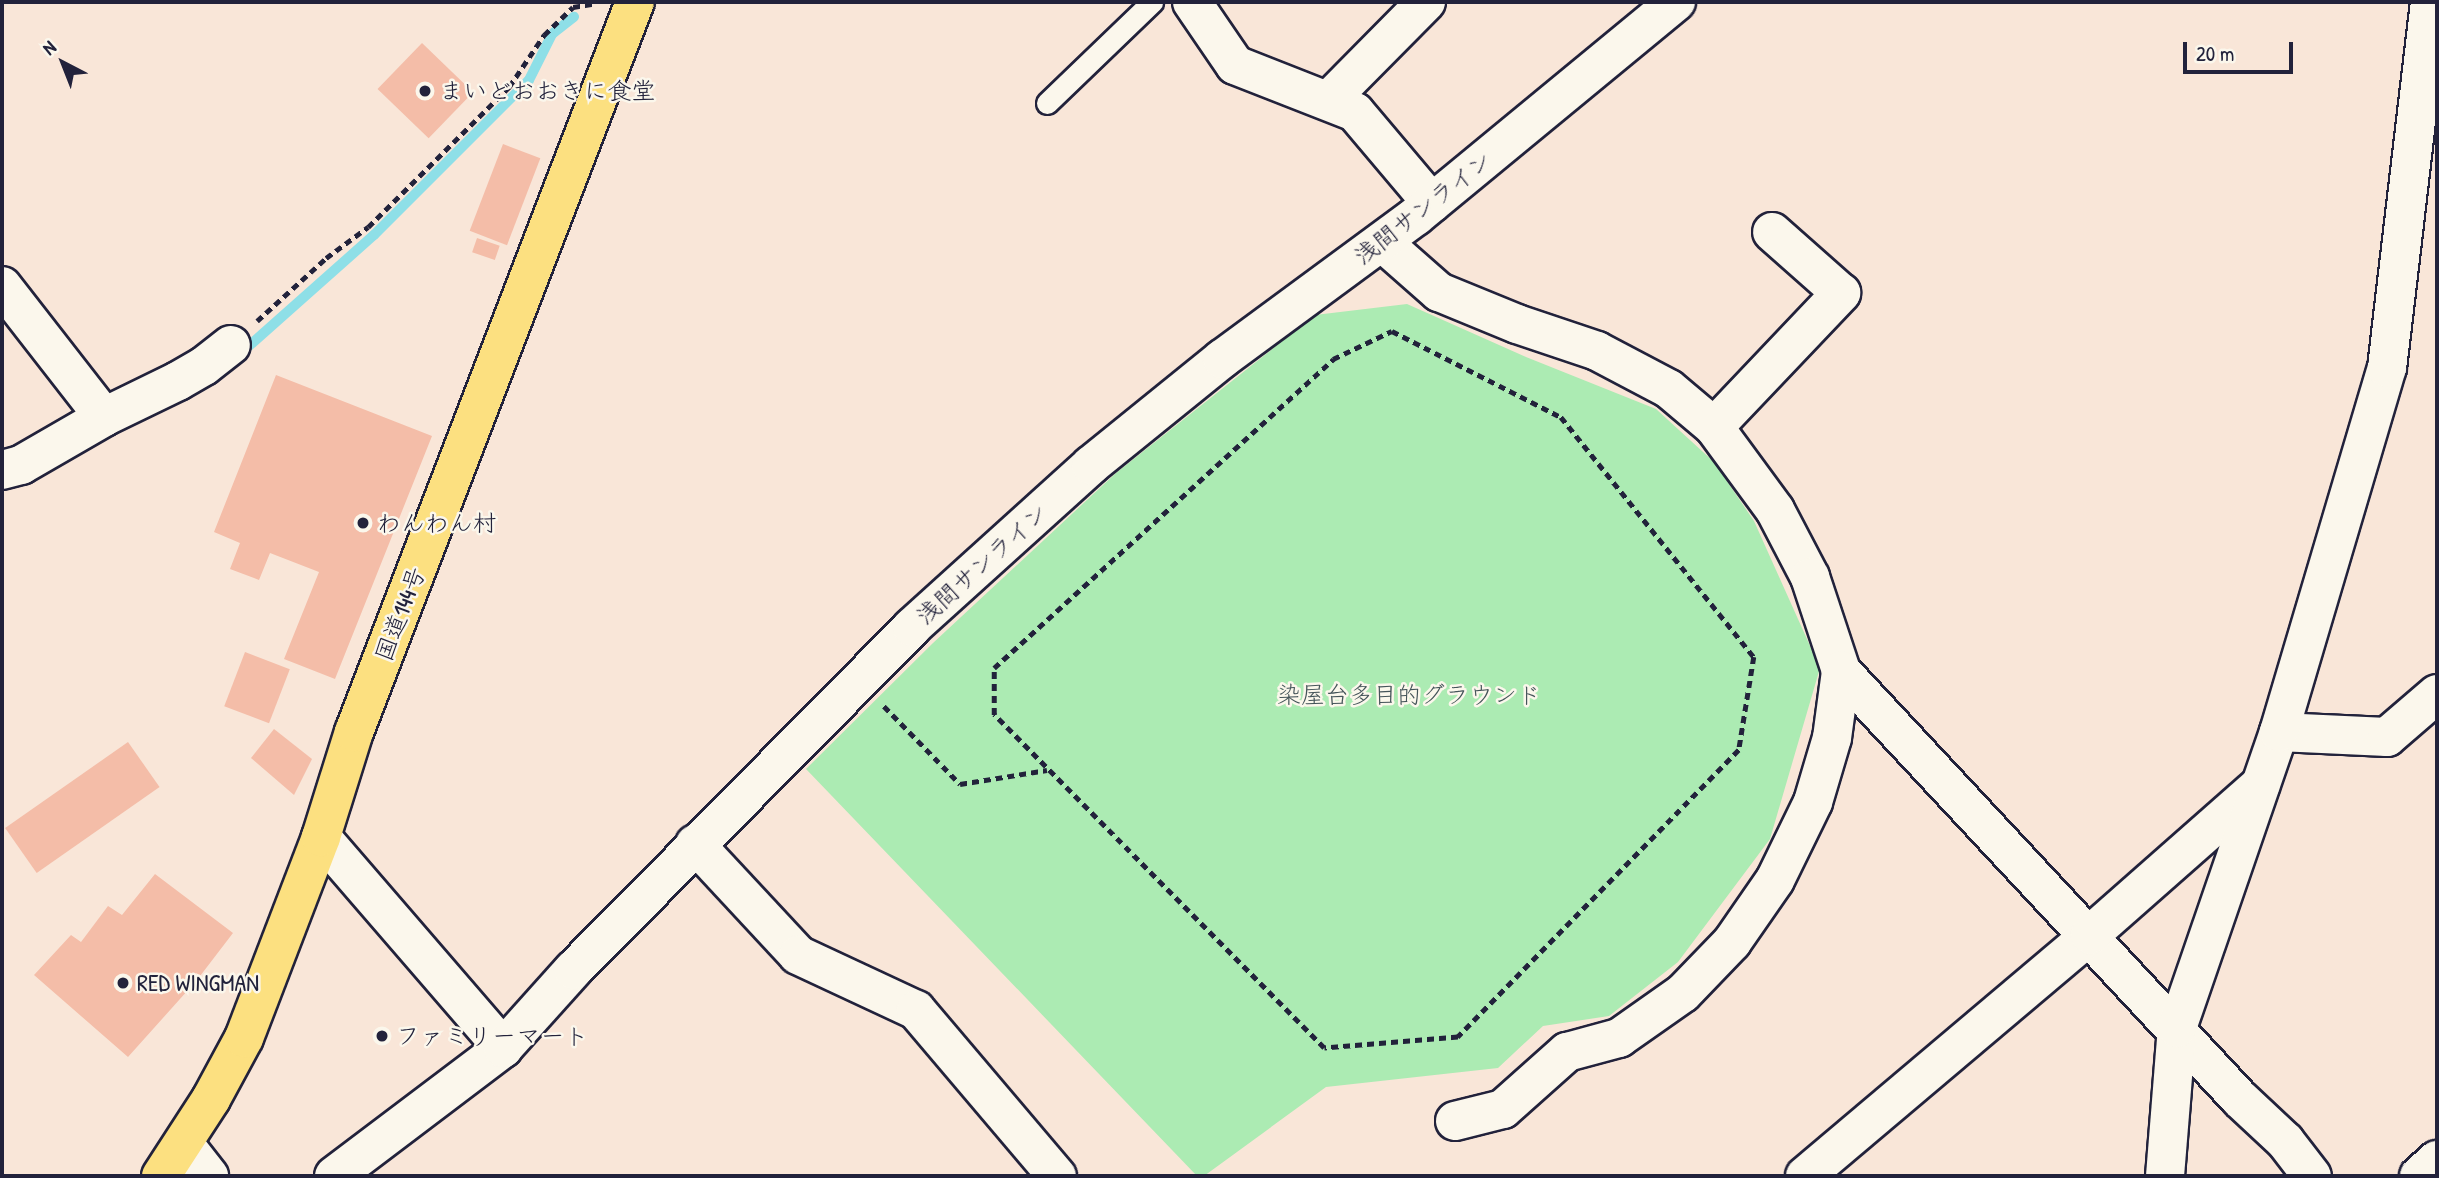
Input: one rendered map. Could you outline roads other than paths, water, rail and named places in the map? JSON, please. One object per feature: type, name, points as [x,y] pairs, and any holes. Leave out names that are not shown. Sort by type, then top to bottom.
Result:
[{"type":"highway","name":"国道144号","points":[[161,1176],[184,1144],[244,1038],[321,837],[354,732],[635,2]]},
{"type":"street","points":[[1192,2],[1234,65],[1355,112],[1432,203]]},
{"type":"street","points":[[1329,100],[1426,2]]},
{"type":"street","name":"浅間サンライン","points":[[334,1176],[503,1048],[573,970],[695,844],[912,627],[1091,465],[1222,359],[1432,203],[1675,2]]},
{"type":"street","points":[[2165,1176],[2177,1028],[2279,732],[2387,368],[2430,2]]},
{"type":"street","points":[[1714,427],[1841,293],[1772,232]]},
{"type":"street","points":[[1382,242],[1439,292],[1517,324],[1597,351],[1669,389],[1714,427],[1775,510],[1810,577],[1841,671],[2177,1028],[2240,1099],[2285,1141],[2312,1176]]},
{"type":"street","points":[[2,286],[104,417]]},
{"type":"street","points":[[2,470],[21,465],[104,417],[204,366],[231,345]]},
{"type":"street","points":[[1455,1121],[1503,1109],[1567,1052],[1619,1038],[1683,993],[1732,942],[1775,880],[1813,802],[1832,738],[1841,671]]},
{"type":"street","points":[[2279,732],[2387,737],[2437,694]]},
{"type":"street","points":[[1805,1176],[2090,935],[2261,785]]},
{"type":"street","points":[[321,837],[503,1048]]},
{"type":"street","points":[[695,844],[798,955],[916,1010],[1057,1176]]},
{"type":"street","points":[[184,1144],[209,1176]]},
{"type":"street","points":[[2419,1176],[2437,1160]]},
{"type":"lane","points":[[1046,103],[1152,2]]},
{"type":"waterway","points":[[241,353],[374,235],[529,80],[552,34],[574,17]]},
{"type":"place","name":"まいどおおきに食堂","points":[[425,91]]},
{"type":"place","name":"わんわん村","points":[[363,523]]},
{"type":"place","name":"RED WINGMAN","points":[[123,983]]},
{"type":"place","name":"ファミリーマート","points":[[382,1036]]},
{"type":"park label","name":"染屋台多目的グラウンド","points":[[1409,695]]}]
